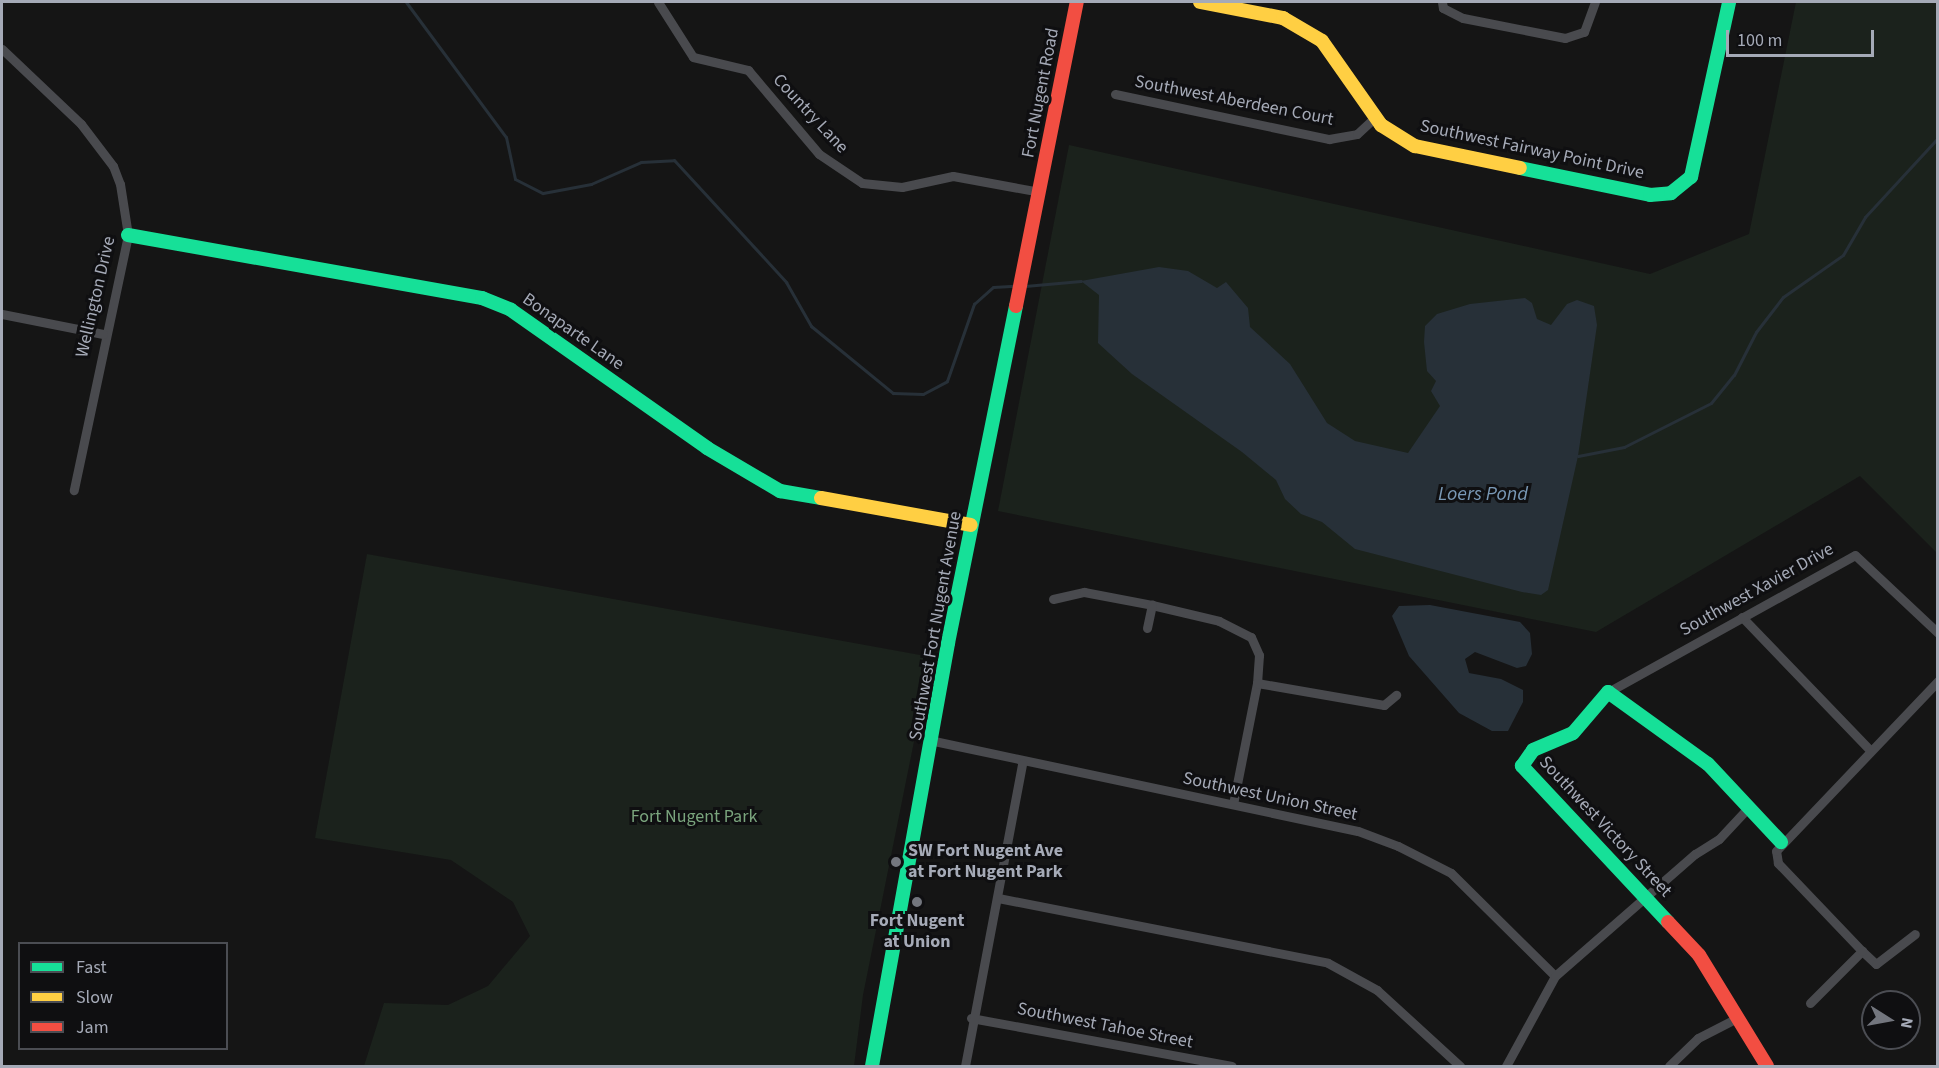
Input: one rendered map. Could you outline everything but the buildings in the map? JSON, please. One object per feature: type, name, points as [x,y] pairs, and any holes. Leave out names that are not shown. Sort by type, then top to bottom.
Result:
[{"type":"street","name":"Country Lane","points":[[658,2],[693,57],[748,70],[819,154],[862,183],[902,187],[953,176],[1040,192]]},
{"type":"street","name":"Fort Nugent Road","points":[[1040,192],[1077,2]]},
{"type":"street","name":"Southwest Fairway Point Drive","points":[[1200,2],[1283,18],[1322,41],[1375,117],[1415,146],[1650,195],[1671,193],[1691,177],[1729,2]]},
{"type":"street","points":[[1442,2],[1443,8],[1463,18],[1565,38],[1584,32],[1595,2]]},
{"type":"street","name":"Wellington Drive","points":[[2,49],[81,124],[113,165],[128,235],[103,334],[74,490]]},
{"type":"street","name":"Southwest Aberdeen Court","points":[[1115,94],[1329,139],[1357,134],[1375,117]]},
{"type":"street","name":"Southwest Fort Nugent Avenue","points":[[872,1066],[934,741],[971,525],[1040,192]]},
{"type":"street","name":"Bonaparte Lane","points":[[128,235],[482,298],[512,310],[707,448],[780,491],[971,525]]},
{"type":"street","points":[[2,314],[103,334]]},
{"type":"street","name":"Southwest Xavier Drive","points":[[1608,692],[1855,555],[1938,633]]},
{"type":"street","points":[[1053,599],[1084,592],[1152,605],[1219,621],[1251,637],[1258,655],[1257,683],[1233,804]]},
{"type":"street","points":[[1147,628],[1152,605]]},
{"type":"street","points":[[1742,617],[1870,750]]},
{"type":"street","points":[[1915,934],[1876,964],[1778,863],[1781,842],[1938,681]]},
{"type":"street","points":[[1257,683],[1384,705],[1396,695]]},
{"type":"street","points":[[1608,692],[1708,764],[1747,809],[1781,842]]},
{"type":"street","name":"Southwest Victory Street","points":[[1608,692],[1573,733],[1533,750],[1522,766],[1699,955],[1767,1066]]},
{"type":"street","name":"Southwest Union Street","points":[[934,741],[1022,763],[1359,831],[1451,873],[1555,976]]},
{"type":"street","points":[[965,1066],[971,1018],[998,898],[1022,763]]},
{"type":"street","points":[[1506,1066],[1555,976],[1695,854],[1719,839],[1747,809]]},
{"type":"street","points":[[998,898],[1328,963],[1377,990],[1460,1066]]},
{"type":"street","points":[[1809,1003],[1862,951]]},
{"type":"street","points":[[1669,1066],[1698,1038],[1739,1017]]},
{"type":"street","name":"Southwest Tahoe Street","points":[[971,1018],[1232,1066]]},
{"type":"green space","points":[[1796,2],[1937,2],[1937,553],[1860,476],[1596,632],[998,511],[1069,145],[1650,274],[1749,234]]},
{"type":"green space","name":"Fort Nugent Park","points":[[367,554],[931,657],[863,995],[854,1066],[364,1066],[384,1003],[448,1005],[488,986],[530,936],[513,902],[451,860],[315,838]]},
{"type":"water","name":"Loers Pond","points":[[1159,267],[1188,271],[1217,288],[1226,282],[1248,308],[1250,327],[1290,364],[1327,423],[1355,441],[1408,453],[1440,406],[1431,391],[1436,381],[1427,371],[1424,342],[1425,326],[1437,314],[1470,304],[1525,298],[1532,303],[1537,319],[1551,325],[1567,304],[1577,300],[1594,306],[1597,325],[1578,456],[1548,590],[1541,595],[1522,592],[1355,549],[1322,522],[1301,514],[1285,499],[1276,480],[1242,452],[1132,374],[1098,343],[1099,295],[1081,281]]},
{"type":"water","points":[[1430,605],[1520,622],[1530,633],[1532,654],[1526,666],[1517,668],[1475,652],[1465,659],[1469,673],[1501,679],[1523,690],[1523,702],[1508,731],[1492,731],[1459,713],[1409,656],[1392,616],[1399,606]]},
{"type":"waterway","points":[[406,2],[506,137],[515,179],[543,193],[591,184],[641,162],[674,160],[786,282],[811,326],[893,393],[923,394],[947,381],[974,304],[993,287],[1015,286]]},
{"type":"waterway","points":[[1578,456],[1624,447],[1711,403],[1734,375],[1756,332],[1783,297],[1843,255],[1865,217],[1938,138]]},
{"type":"waterway","points":[[1025,286],[1081,281]]},
{"type":"traffic: fast","points":[[1520,168],[1650,195],[1671,193],[1691,177],[1729,2]]},
{"type":"traffic: fast","points":[[128,235],[482,298],[511,310],[707,448],[780,491],[821,498]]},
{"type":"traffic: fast","points":[[872,1066],[948,643],[1016,306]]},
{"type":"traffic: fast","points":[[1668,922],[1522,766],[1533,750],[1573,733],[1608,692],[1708,764],[1781,842]]},
{"type":"traffic: slow","points":[[1200,2],[1283,18],[1322,41],[1381,125],[1415,146],[1520,168]]},
{"type":"traffic: slow","points":[[821,498],[971,525]]},
{"type":"traffic: jam","points":[[1016,306],[1077,2]]},
{"type":"traffic: jam","points":[[1668,922],[1699,955],[1767,1066]]},
{"type":"place","name":"SW Fort Nugent Ave at Fort Nugent Park","points":[[896,862]]},
{"type":"place","name":"Fort Nugent at Union","points":[[917,902]]}]
